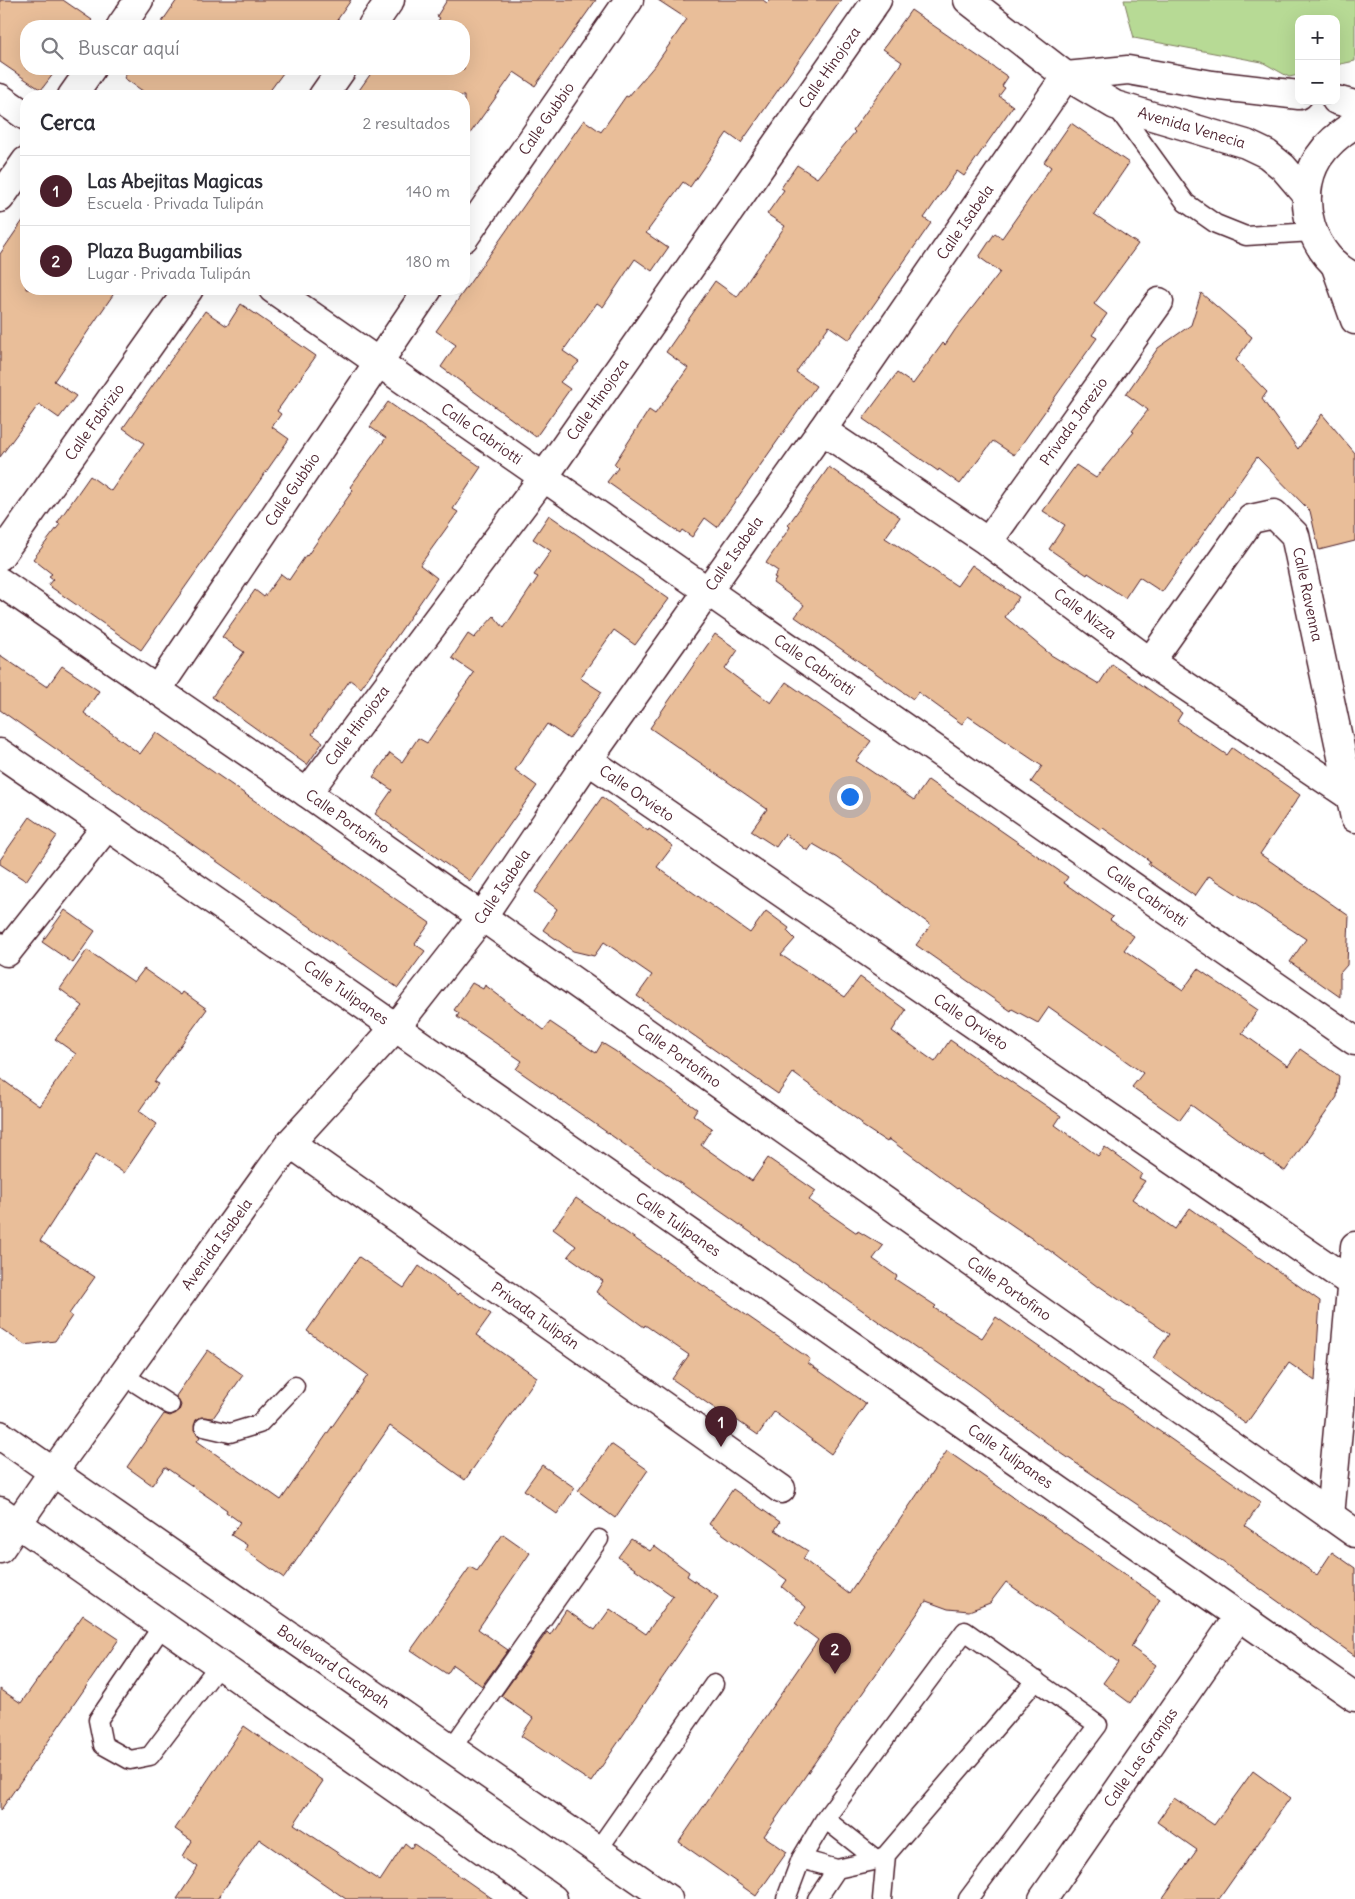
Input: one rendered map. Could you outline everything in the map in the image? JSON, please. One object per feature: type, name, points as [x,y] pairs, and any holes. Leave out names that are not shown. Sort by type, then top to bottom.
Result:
[{"type":"street","points":[[125,20],[140,0]]},
{"type":"street","points":[[376,20],[390,0]]},
{"type":"street","name":"Calle Gubbio","points":[[470,229],[629,0]]},
{"type":"street","name":"Calle Hinojoza","points":[[307,793],[543,478],[877,0]]},
{"type":"street","name":"Avenida Venecia","points":[[968,0],[1066,76],[1115,106],[1246,144],[1267,154],[1283,167],[1307,195]]},
{"type":"street","points":[[1066,76],[1128,70],[1212,85],[1295,95]]},
{"type":"street","points":[[76,90],[87,75]]},
{"type":"street","points":[[327,90],[338,75]]},
{"type":"street","name":"Calle Isabela","points":[[395,1028],[482,916],[588,760],[822,430],[1066,76]]},
{"type":"street","points":[[0,98],[20,112]]},
{"type":"street","points":[[1340,101],[1355,105]]},
{"type":"street","points":[[1355,124],[1328,144],[1317,160],[1307,195],[1308,214],[1313,232],[1322,250],[1345,271],[1355,320]]},
{"type":"street","points":[[0,198],[20,170]]},
{"type":"street","name":"Calle Fabrizio","points":[[0,556],[185,295]]},
{"type":"street","name":"Calle Cabriotti","points":[[281,295],[1355,1041]]},
{"type":"street","name":"Calle Gubbio","points":[[156,690],[424,295]]},
{"type":"street","name":"Privada Jarezio","points":[[988,542],[1159,302]]},
{"type":"street","name":"Calle Nizza","points":[[822,430],[988,542],[1150,662],[1353,807]]},
{"type":"street","name":"Calle Ravenna","points":[[1150,662],[1251,519],[1274,514],[1295,535],[1353,807]]},
{"type":"street","name":"Calle Portofino","points":[[0,582],[307,793],[1355,1533]]},
{"type":"street","name":"Calle Tulipanes","points":[[0,753],[1355,1697]]},
{"type":"street","name":"Calle Orvieto","points":[[588,760],[1352,1284]]},
{"type":"street","points":[[0,947],[7,952],[107,826]]},
{"type":"street","name":"Avenida Isabela","points":[[0,1549],[9,1517],[53,1472],[290,1143],[395,1028]]},
{"type":"street","name":"Privada Tulipán","points":[[290,1143],[780,1488]]},
{"type":"street","points":[[1330,1516],[1355,1246]]},
{"type":"street","name":"Boulevard Cucapah","points":[[0,1435],[668,1899]]},
{"type":"street","points":[[9,1517],[553,1899]]},
{"type":"street","name":"Calle Las Granjas","points":[[1044,1899],[1239,1616]]},
{"type":"lane","points":[[1115,106],[1186,203],[1216,224],[1246,236],[1313,232]]},
{"type":"lane","points":[[123,1375],[170,1405]]},
{"type":"lane","points":[[204,1427],[230,1434],[259,1424],[295,1386]]},
{"type":"lane","points":[[451,1749],[599,1539]]},
{"type":"lane","points":[[162,1625],[98,1720],[103,1745],[130,1760],[150,1756],[219,1665]]},
{"type":"lane","points":[[786,1899],[801,1859],[825,1819],[964,1631],[1098,1725],[968,1899]]},
{"type":"lane","points":[[801,1859],[837,1869],[881,1858],[1036,1680]]},
{"type":"lane","points":[[598,1851],[714,1684]]},
{"type":"lane","points":[[825,1819],[881,1858]]},
{"type":"lane","points":[[881,1858],[882,1899]]},
{"type":"lane","points":[[817,1899],[837,1869]]},
{"type":"green space","points":[[1124,0],[1355,0],[1355,61],[1340,64],[1340,15],[1295,15],[1295,76],[1289,77],[1262,62],[1134,38]]},
{"type":"building","points":[[0,0],[63,0],[92,20],[20,20],[20,75],[52,75],[41,90],[0,62]]},
{"type":"building","points":[[177,0],[351,0],[337,20],[163,20]]},
{"type":"building","points":[[447,0],[596,0],[535,86],[514,72],[470,134],[470,90],[359,90],[370,75],[470,75],[470,20],[438,20],[440,18],[437,16]]},
{"type":"building","points":[[658,0],[763,0],[767,3],[770,0],[841,0],[741,143],[727,133],[690,187],[683,182],[646,233],[668,248],[652,271],[635,259],[603,307],[597,303],[563,351],[579,362],[560,382],[570,389],[536,437],[441,367],[456,345],[436,331],[461,295],[470,295],[470,283],[584,120],[601,132],[626,96],[628,97],[656,64],[687,19]]},
{"type":"building","points":[[911,10],[1008,77],[1002,86],[1005,88],[999,96],[1013,106],[964,176],[957,171],[924,218],[931,223],[849,340],[829,326],[796,372],[816,386],[717,527],[705,518],[692,537],[682,530],[680,533],[607,482],[618,468],[614,464],[649,410],[655,414],[688,368],[666,352],[715,281],[737,297],[785,226],[767,214],[784,190],[781,188],[797,165],[817,178],[855,132],[853,130],[902,62],[883,49]]},
{"type":"building","points":[[126,75],[282,75],[270,90],[141,90],[124,78]]},
{"type":"building","points":[[1071,123],[1129,163],[1094,214],[1138,244],[1094,304],[1107,314],[1092,335],[1097,338],[1014,455],[993,441],[960,484],[863,419],[897,373],[913,384],[1000,272],[979,257],[995,233],[1002,238],[1035,191],[1051,167],[1044,162]]},
{"type":"building","points":[[20,225],[20,295],[113,295],[54,381],[76,396],[59,418],[39,404],[0,457],[0,254]]},
{"type":"building","points":[[1201,293],[1252,337],[1236,360],[1267,392],[1262,399],[1298,449],[1322,414],[1355,453],[1355,541],[1319,550],[1310,511],[1257,457],[1162,592],[1139,577],[1125,598],[1049,549],[1065,525],[1043,511],[1076,465],[1096,478],[1134,432],[1132,431],[1148,410],[1126,394],[1158,348],[1191,325]]},
{"type":"building","points":[[241,304],[316,356],[277,411],[281,414],[272,427],[289,439],[141,650],[48,585],[53,579],[49,576],[52,574],[33,559],[60,524],[57,523],[90,476],[111,491],[144,443],[123,428],[205,311],[227,326]]},
{"type":"building","points":[[388,402],[481,467],[453,509],[458,512],[420,565],[437,578],[361,688],[350,680],[312,734],[323,742],[307,765],[212,697],[244,652],[222,637],[255,590],[264,597],[281,574],[289,580],[307,556],[353,490],[350,487],[386,438],[370,427]]},
{"type":"building","points":[[829,467],[900,517],[885,538],[957,586],[972,565],[1019,597],[1005,617],[1051,655],[1099,684],[1112,664],[1182,713],[1177,721],[1227,755],[1232,748],[1300,795],[1260,854],[1349,916],[1347,965],[1340,973],[1340,997],[1290,962],[1306,939],[1209,876],[1195,896],[1148,864],[1150,861],[1103,828],[1101,830],[1031,782],[1042,766],[968,716],[962,724],[918,692],[913,699],[795,617],[804,605],[773,583],[778,571],[766,563],[790,527],[788,525]]},
{"type":"building","points":[[549,515],[669,599],[635,645],[614,630],[580,678],[602,692],[569,739],[547,724],[515,770],[537,786],[470,881],[375,814],[392,790],[373,777],[390,753],[402,762],[418,738],[427,743],[460,695],[474,673],[452,658],[468,634],[474,638],[494,616],[504,628],[538,577],[534,575],[551,551],[533,539]]},
{"type":"building","points":[[715,634],[738,650],[725,669],[771,703],[786,682],[871,741],[856,761],[914,800],[928,780],[1068,877],[1064,883],[1113,917],[1110,920],[1134,936],[1124,950],[1183,990],[1198,969],[1258,1010],[1242,1033],[1288,1066],[1300,1049],[1339,1076],[1337,1097],[1285,1171],[1261,1156],[1191,1105],[1180,1120],[1132,1087],[1143,1073],[1049,1007],[1038,1023],[1012,1009],[1011,1011],[916,945],[931,925],[837,858],[813,844],[808,851],[785,834],[776,847],[751,831],[767,809],[650,728]]},
{"type":"building","points":[[0,655],[47,687],[62,666],[99,691],[84,713],[140,754],[156,732],[430,923],[415,944],[425,951],[398,988],[0,710]]},
{"type":"building","points":[[602,797],[648,831],[649,829],[673,846],[657,867],[750,933],[766,911],[789,928],[787,931],[795,939],[781,955],[845,997],[860,977],[906,1010],[892,1031],[935,1062],[950,1040],[1061,1116],[1055,1125],[1098,1156],[1105,1147],[1142,1174],[1139,1178],[1145,1181],[1132,1199],[1175,1229],[1190,1208],[1320,1301],[1315,1381],[1289,1363],[1246,1424],[1153,1358],[1169,1334],[957,1189],[889,1139],[887,1142],[861,1125],[862,1123],[793,1073],[778,1094],[637,996],[652,975],[604,942],[594,956],[573,951],[543,930],[557,909],[535,892]]},
{"type":"building","points":[[30,817],[57,836],[26,881],[0,864],[0,860]]},
{"type":"building","points":[[65,910],[95,931],[73,963],[42,942]]},
{"type":"building","points":[[87,950],[134,982],[144,969],[181,995],[183,992],[207,1009],[154,1082],[158,1084],[139,1111],[157,1124],[124,1173],[96,1154],[40,1241],[95,1277],[69,1314],[72,1316],[55,1341],[25,1345],[0,1328],[0,1078],[39,1106],[76,1054],[55,1039],[83,1006],[60,989]]},
{"type":"building","points":[[472,983],[483,989],[485,985],[544,1030],[550,1022],[596,1053],[602,1043],[615,1051],[697,1109],[693,1115],[712,1128],[701,1145],[752,1181],[768,1158],[816,1191],[809,1200],[857,1233],[858,1231],[883,1246],[873,1259],[897,1276],[895,1279],[936,1306],[934,1308],[982,1338],[996,1317],[1261,1502],[1245,1526],[1317,1575],[1332,1552],[1355,1568],[1355,1656],[1221,1561],[1055,1449],[974,1388],[516,1069],[522,1061],[457,1017],[459,1013],[454,1010]]},
{"type":"building","points":[[576,1198],[810,1359],[808,1363],[866,1404],[831,1454],[774,1412],[758,1435],[725,1412],[723,1414],[672,1379],[689,1355],[645,1325],[644,1327],[596,1292],[603,1281],[568,1256],[576,1246],[553,1229]]},
{"type":"building","points":[[359,1257],[404,1288],[419,1266],[458,1295],[460,1293],[491,1314],[476,1335],[537,1377],[465,1480],[390,1426],[284,1578],[245,1550],[247,1545],[231,1535],[240,1522],[226,1512],[227,1510],[165,1467],[152,1485],[127,1467],[164,1414],[170,1416],[179,1411],[181,1405],[176,1396],[208,1350],[243,1375],[213,1418],[201,1417],[196,1420],[194,1430],[200,1437],[197,1441],[281,1500],[368,1375],[307,1331]]},
{"type":"building","points":[[611,1444],[648,1470],[615,1518],[578,1491]]},
{"type":"building","points":[[947,1451],[1160,1599],[1131,1647],[1156,1665],[1130,1703],[1103,1683],[1118,1662],[1006,1582],[990,1603],[969,1611],[948,1609],[926,1601],[764,1836],[787,1852],[756,1896],[679,1842],[818,1640],[795,1623],[806,1607],[782,1587],[787,1580],[709,1524],[733,1489],[780,1522],[775,1530],[808,1551],[803,1559],[849,1594]]},
{"type":"building","points":[[542,1465],[575,1488],[557,1514],[524,1490]]},
{"type":"building","points":[[503,1534],[530,1553],[478,1629],[508,1650],[482,1686],[453,1665],[447,1674],[411,1650],[470,1567],[477,1571]]},
{"type":"building","points":[[631,1539],[650,1551],[654,1546],[689,1572],[687,1576],[718,1597],[591,1782],[521,1736],[533,1718],[501,1696],[547,1632],[550,1635],[566,1610],[595,1630],[610,1609],[646,1634],[673,1596],[618,1557]]},
{"type":"building","points":[[83,1615],[119,1639],[0,1811],[0,1689],[21,1703]]},
{"type":"building","points":[[244,1726],[323,1781],[294,1824],[380,1881],[405,1843],[411,1848],[414,1844],[493,1899],[346,1899],[259,1839],[217,1899],[177,1899],[198,1867],[183,1856],[192,1841],[175,1829]]},
{"type":"building","points":[[1253,1771],[1290,1798],[1219,1899],[1162,1899],[1197,1850],[1157,1822],[1174,1798],[1214,1825]]},
{"type":"place","name":"Las Abejitas Magicas","points":[[721,1447]]},
{"type":"place","name":"Plaza Bugambilias","points":[[835,1674]]}]
